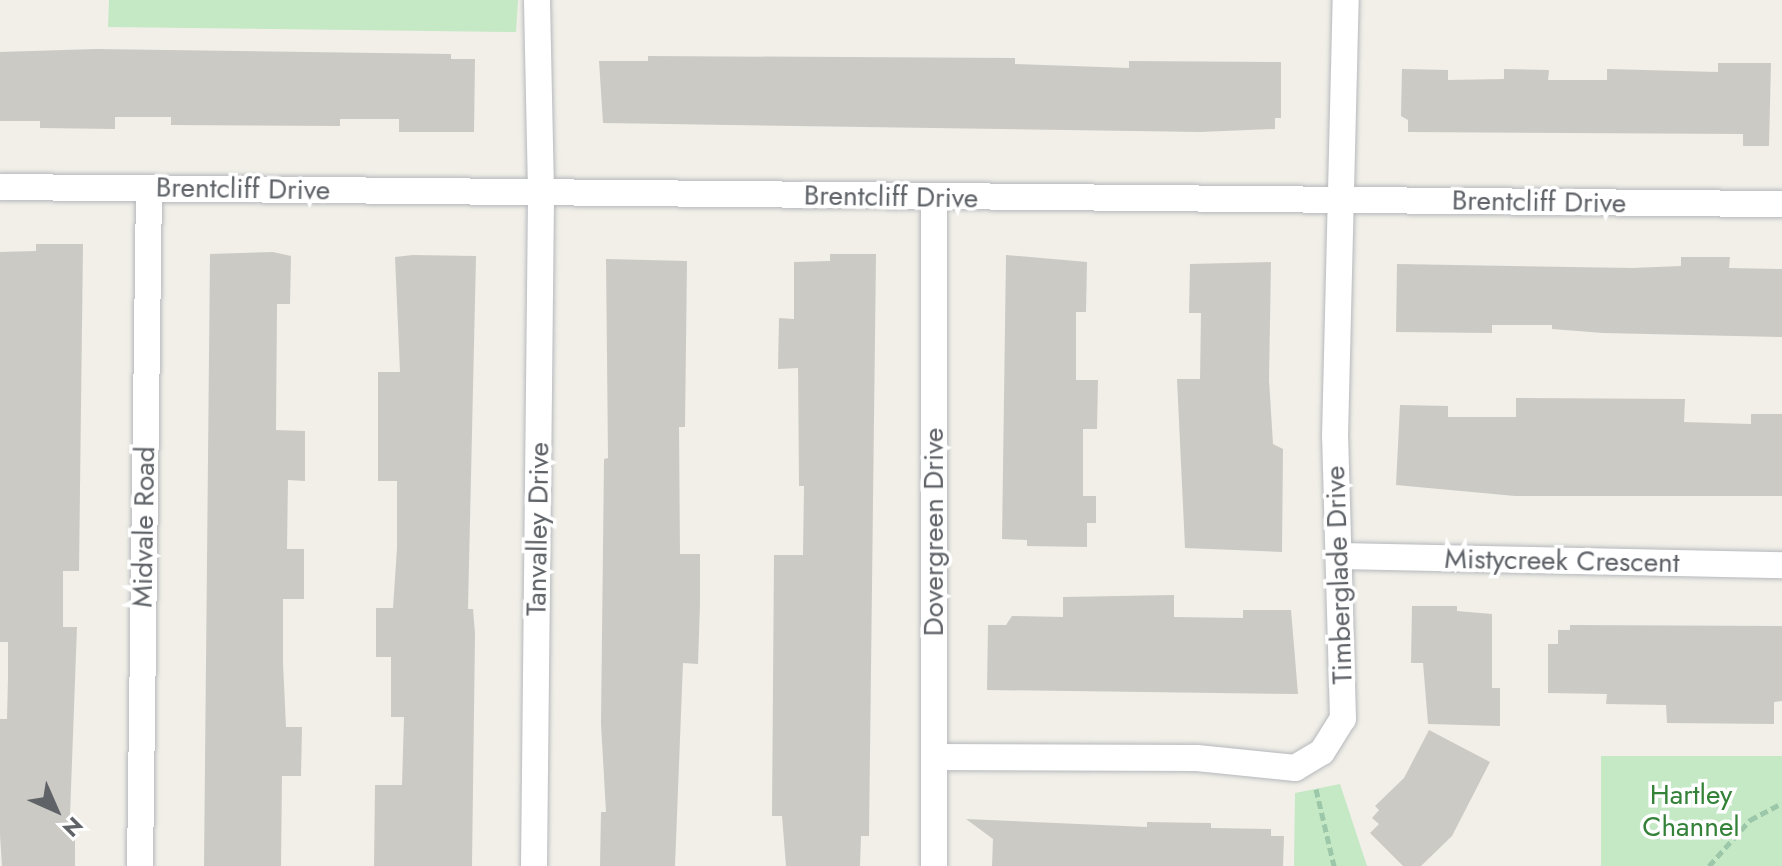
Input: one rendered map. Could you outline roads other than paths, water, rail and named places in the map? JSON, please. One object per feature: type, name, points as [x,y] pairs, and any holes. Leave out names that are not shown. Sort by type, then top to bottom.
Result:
[{"type":"street","name":"Tanvalley Drive","points":[[534,866],[541,192],[537,0]]},
{"type":"street","name":"Timberglade Drive","points":[[934,757],[1197,758],[1295,768],[1322,752],[1343,719],[1341,556],[1335,437],[1339,199],[1346,137],[1346,0]]},
{"type":"street","name":"Brentcliff Drive","points":[[0,187],[1782,204]]},
{"type":"street","name":"Midvale Road","points":[[140,866],[149,188]]},
{"type":"street","name":"Dovergreen Drive","points":[[934,198],[934,866]]},
{"type":"street","name":"Mistycreek Crescent","points":[[1341,556],[1782,565]]},
{"type":"park label","name":"Hartley Channel","points":[[1691,811]]}]
